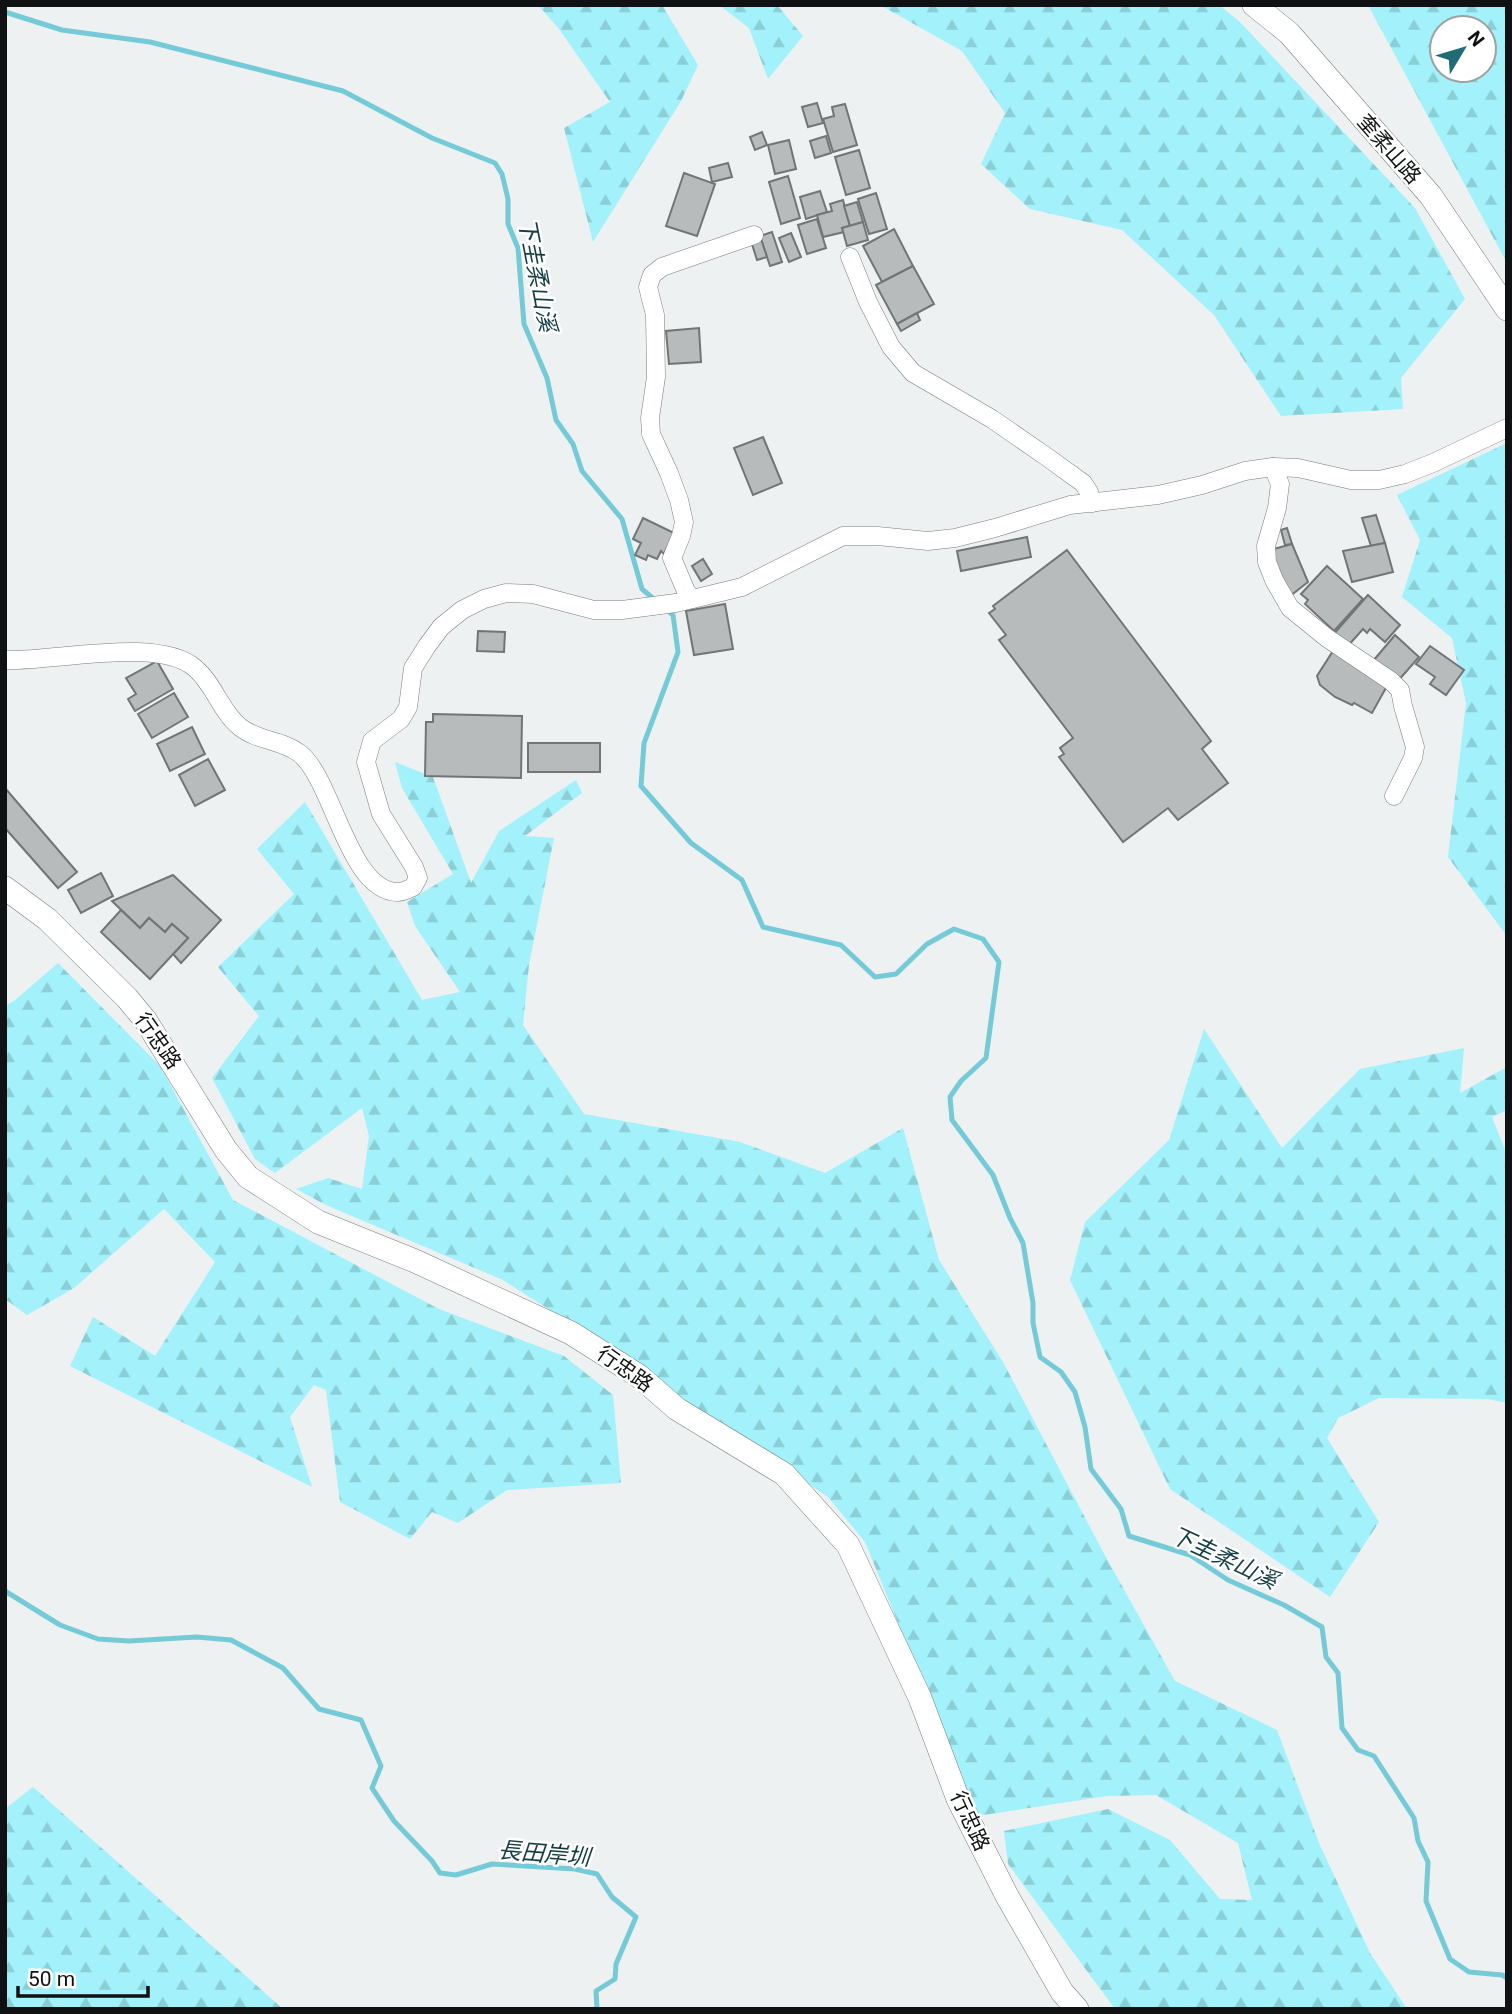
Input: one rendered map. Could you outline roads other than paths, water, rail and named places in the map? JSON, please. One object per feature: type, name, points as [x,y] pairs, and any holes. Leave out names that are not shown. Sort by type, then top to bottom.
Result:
[{"type":"street","name":"奎柔山路","points":[[1254,5],[1289,33],[1431,196],[1507,309]]},
{"type":"street","points":[[684,601],[686,591],[672,558],[684,522],[679,500],[651,435],[656,352],[655,316],[648,287],[652,275],[662,267],[754,235]]},
{"type":"street","points":[[850,257],[867,303],[891,347],[913,373],[992,419],[1083,483],[1090,492],[1092,503]]},
{"type":"street","points":[[5,660],[121,652],[176,659],[193,667],[239,726],[251,734],[299,753],[312,768],[347,843],[368,876],[383,888],[398,892],[413,887],[418,878],[381,814],[366,762],[372,741],[401,719],[408,707],[414,668],[441,627],[461,610],[484,599],[506,593],[533,594],[594,610],[684,601],[742,587],[844,536],[928,541],[955,538],[1070,505],[1169,492],[1245,471],[1273,467],[1298,468],[1351,480],[1379,480],[1433,463],[1507,428]]},
{"type":"street","points":[[1273,467],[1280,484],[1277,508],[1266,546],[1267,562],[1274,580],[1290,608],[1400,690],[1415,747],[1413,758],[1394,796]]},
{"type":"street","name":"行忠路","points":[[5,888],[47,919],[146,1021],[226,1150],[248,1177],[318,1222],[415,1261],[571,1333],[639,1376],[677,1409],[784,1474],[848,1545],[920,1698],[958,1799],[1007,1896],[1062,1992],[1077,2009]]},
{"type":"waterway","name":"下圭柔山溪","points":[[5,12],[62,30],[150,42],[343,91],[432,138],[495,163],[502,174],[508,199],[508,224],[518,248],[524,324],[547,378],[556,420],[573,444],[582,471],[622,519],[642,589],[656,601]]},
{"type":"waterway","name":"下圭柔山溪","points":[[666,609],[673,615],[678,652],[644,743],[641,786],[691,843],[742,880],[763,927],[841,945],[875,977],[896,974],[927,944],[954,929],[983,939],[999,962],[986,1058],[961,1081],[950,1097],[952,1120],[993,1175],[1023,1243],[1040,1357],[1061,1372],[1075,1392],[1085,1427],[1091,1469],[1121,1509],[1129,1536],[1190,1555],[1228,1580],[1284,1605],[1322,1627],[1326,1657],[1338,1673],[1342,1728],[1358,1750],[1374,1756],[1414,1818],[1418,1841],[1428,1862],[1426,1901],[1450,1959],[1469,1972],[1502,1975],[1507,1978]]},
{"type":"waterway","name":"長田岸圳","points":[[5,1591],[60,1625],[98,1639],[129,1641],[197,1637],[231,1640],[283,1668],[319,1709],[361,1720],[381,1766],[372,1788],[394,1821],[440,1873],[456,1875],[492,1864],[575,1869],[597,1874],[612,1897],[636,1917],[616,1964],[615,1979],[596,1991],[597,2009]]}]
